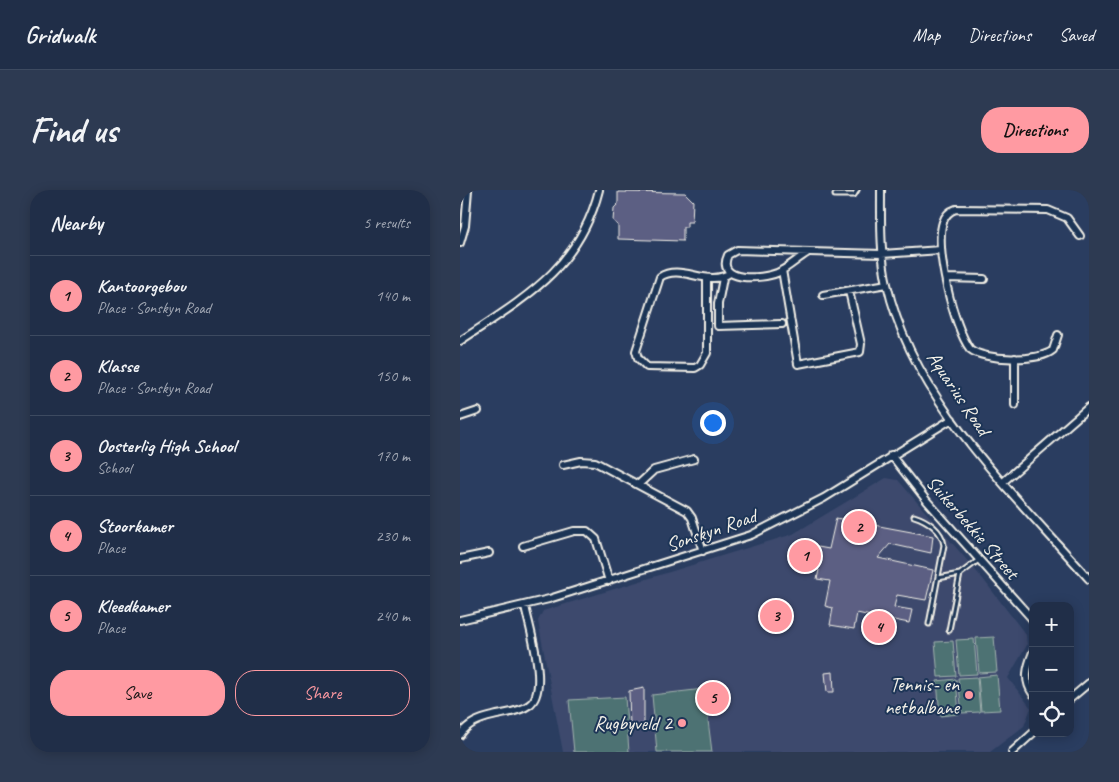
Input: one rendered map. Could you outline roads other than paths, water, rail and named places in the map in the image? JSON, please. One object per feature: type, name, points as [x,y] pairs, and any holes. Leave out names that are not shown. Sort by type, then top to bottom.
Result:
[{"type":"street","points":[[460,243],[465,226],[468,190]]},
{"type":"street","points":[[460,342],[530,294],[552,276],[584,231],[599,190]]},
{"type":"street","name":"Aquarius Road","points":[[881,190],[882,254],[887,284],[912,352],[929,385],[952,419],[1003,482],[1089,579]]},
{"type":"street","points":[[1058,335],[1055,348],[1046,355],[1015,358],[987,357],[970,349],[954,309],[940,250],[944,218],[952,210],[962,208],[1055,212],[1067,218],[1080,236]]},
{"type":"street","points":[[807,253],[782,270],[764,276],[738,277],[730,273],[726,260],[733,251],[882,254],[940,250]]},
{"type":"street","points":[[782,270],[798,364],[860,352],[861,344],[849,291]]},
{"type":"street","points":[[707,279],[707,353],[705,358],[695,368],[648,367],[638,358],[636,351],[660,277],[664,274],[676,274],[694,275],[707,279],[723,278],[730,273]]},
{"type":"street","points":[[723,278],[718,304],[718,326],[782,324]]},
{"type":"street","points":[[946,278],[984,279]]},
{"type":"street","points":[[823,295],[887,284]]},
{"type":"street","points":[[1015,358],[1015,405]]},
{"type":"street","points":[[1003,482],[1089,407]]},
{"type":"street","points":[[460,417],[478,411]]},
{"type":"street","name":"Sonskyn Road","points":[[460,620],[525,606],[751,535],[791,516],[952,419]]},
{"type":"street","name":"Suikerbekkie Street","points":[[891,455],[927,501],[1029,615]]},
{"type":"street","points":[[639,484],[654,470],[694,459]]},
{"type":"street","points":[[563,465],[581,461],[595,462],[639,484],[691,515],[703,551]]},
{"type":"street","points":[[523,546],[574,531],[587,531],[596,539],[609,581]]},
{"type":"street","points":[[460,559],[489,553]]},
{"type":"street","points":[[460,734],[467,726],[478,720],[528,706],[537,696],[539,686],[538,671],[525,606]]},
{"type":"street","points":[[1029,666],[1026,676],[1029,689]]},
{"type":"street","points":[[1074,696],[1089,683]]},
{"type":"street","points":[[1013,752],[1029,737]]},
{"type":"lane","points":[[835,195],[854,195],[857,190]]},
{"type":"lane","points":[[914,516],[926,519],[944,539],[930,624]]},
{"type":"lane","points":[[938,578],[960,574],[980,559]]},
{"type":"lane","points":[[949,630],[960,574]]},
{"type":"place","name":"Klasse","points":[[859,527]]},
{"type":"place","name":"Kantoorgebou","points":[[805,556]]},
{"type":"place","name":"Oosterlig High School","points":[[776,616]]},
{"type":"place","name":"Stoorkamer","points":[[879,627]]},
{"type":"place","name":"Tennis- en netbalbane","points":[[969,695]]},
{"type":"place","name":"Kleedkamer","points":[[713,698]]},
{"type":"place","name":"Rugbyveld 2","points":[[682,723]]}]
